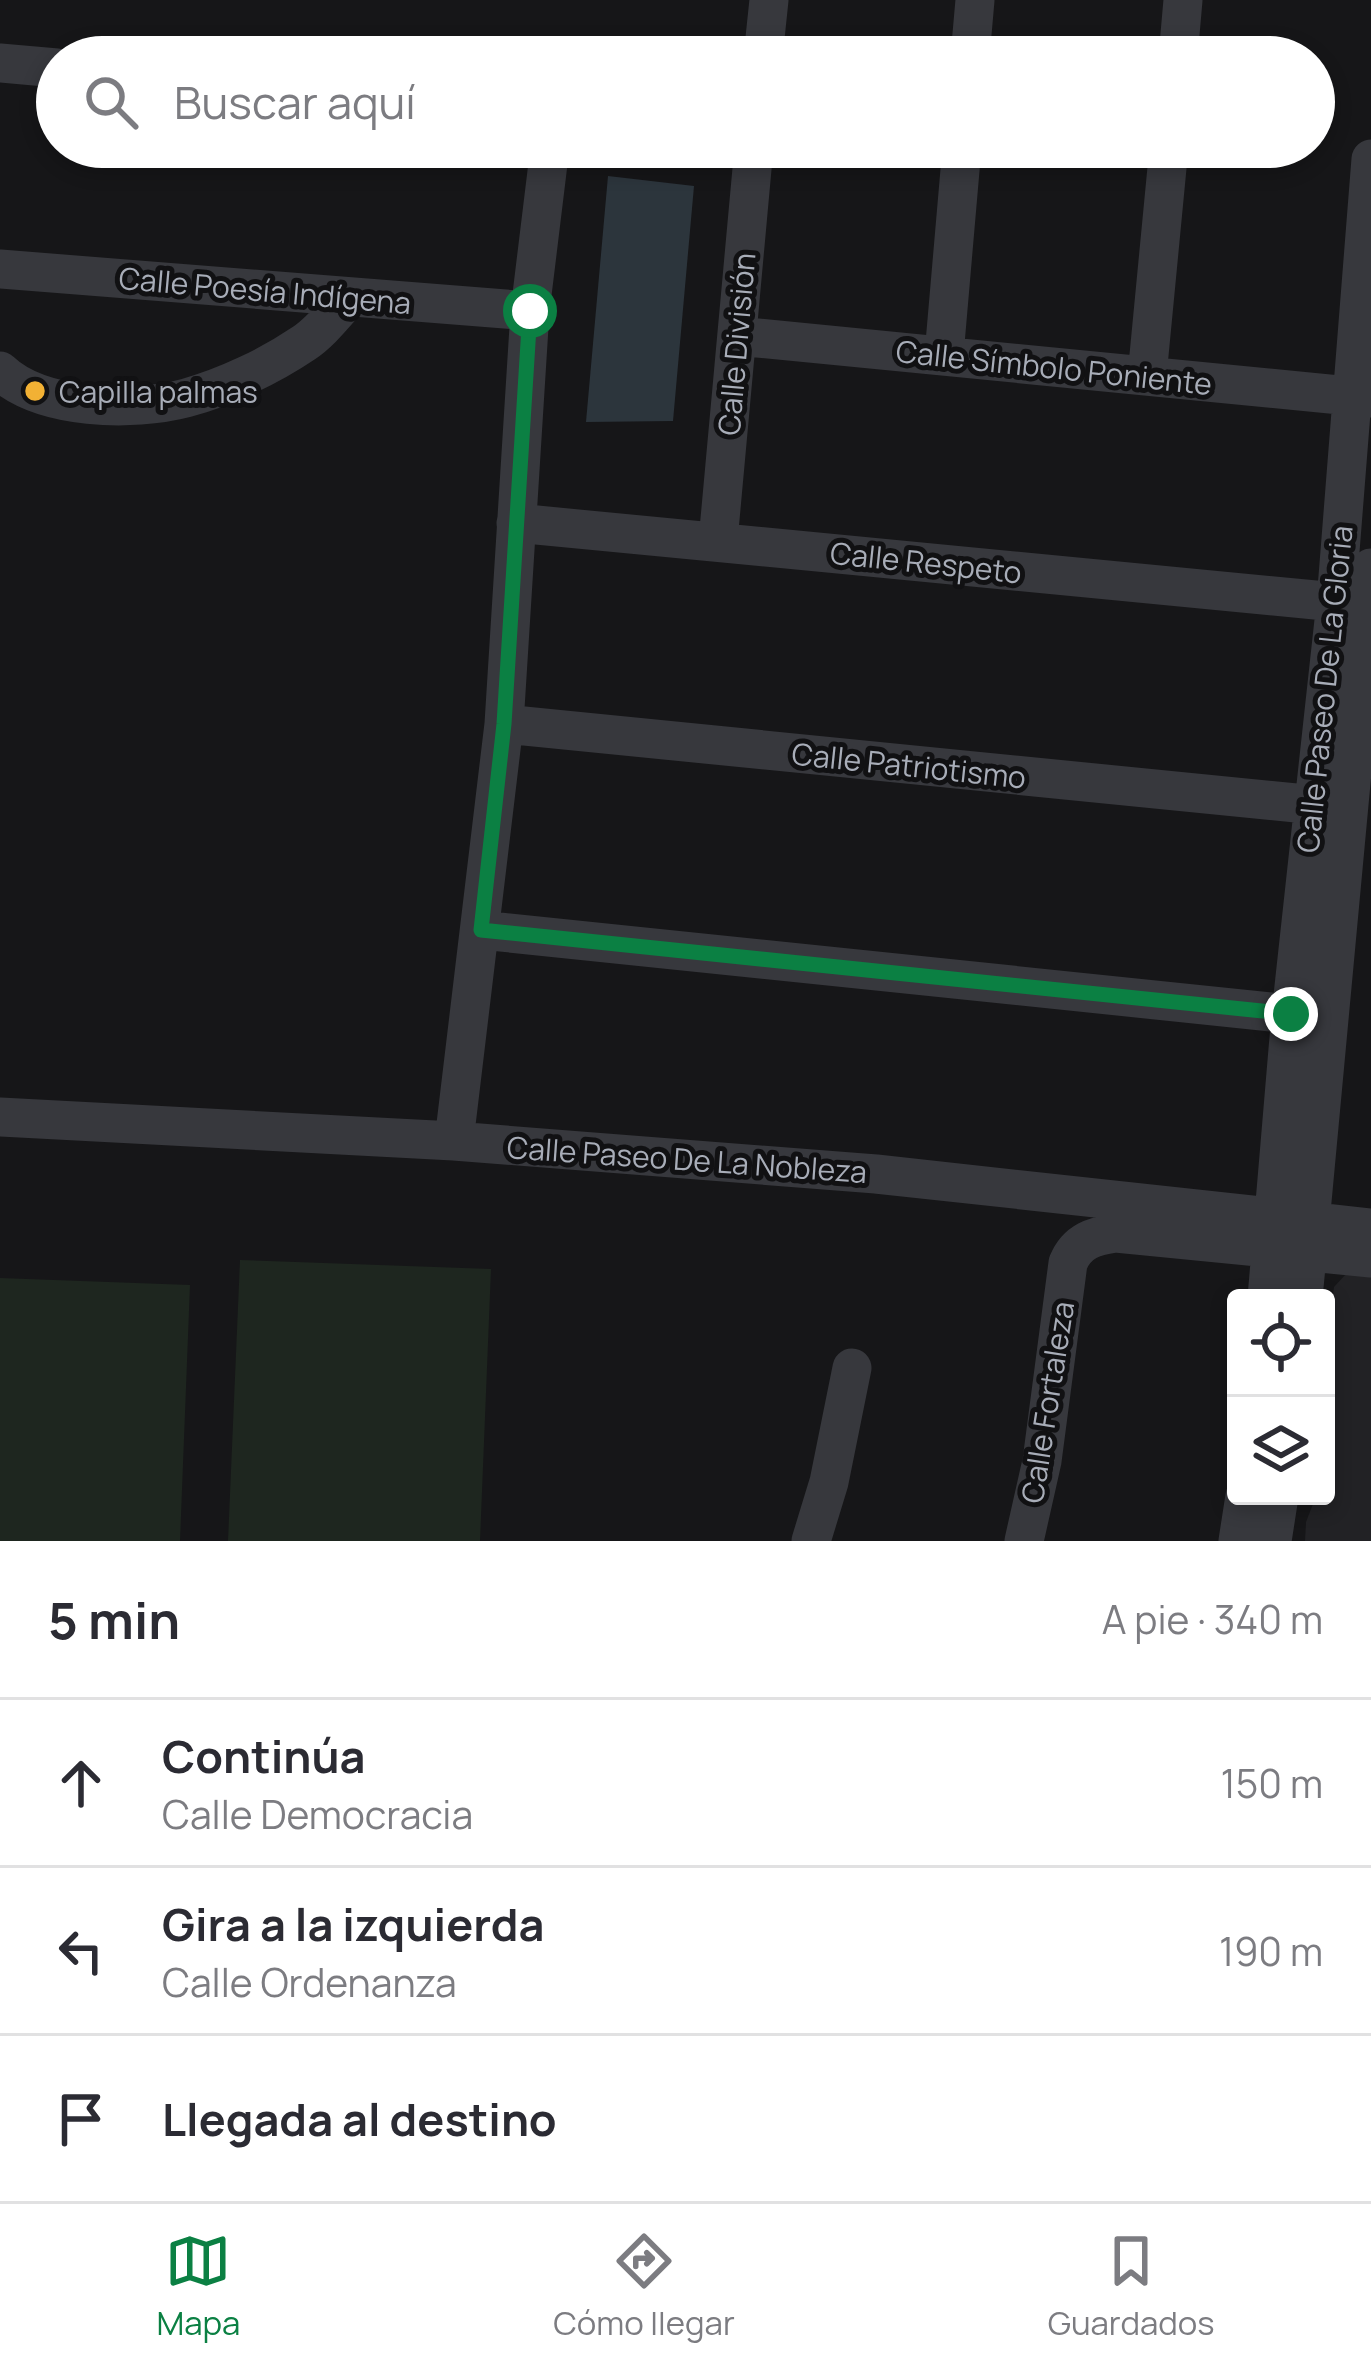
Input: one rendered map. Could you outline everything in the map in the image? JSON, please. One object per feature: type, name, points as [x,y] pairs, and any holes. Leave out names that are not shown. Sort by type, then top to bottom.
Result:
[{"type":"street","points":[[765,36],[769,0]]},
{"type":"street","points":[[972,36],[975,0]]},
{"type":"street","points":[[1180,36],[1183,0]]},
{"type":"street","points":[[0,64],[36,67]]},
{"type":"street","name":"Calle Paseo De La Gloria","points":[[1270,1289],[1291,1236],[1330,807],[1336,602],[1360,397],[1371,159]]},
{"type":"street","points":[[454,1141],[504,724],[530,311],[547,168]]},
{"type":"street","name":"Calle División","points":[[718,542],[752,168]]},
{"type":"street","points":[[944,355],[960,168]]},
{"type":"street","points":[[1148,376],[1167,168]]},
{"type":"street","name":"Calle Poesía Indígena","points":[[0,269],[530,311]]},
{"type":"street","points":[[0,371],[18,388],[96,406],[184,398],[244,376],[308,341],[350,297]]},
{"type":"street","name":"Calle Símbolo Poniente","points":[[737,336],[1360,397]]},
{"type":"street","name":"Calle Respeto","points":[[516,524],[1336,602]]},
{"type":"street","name":"Calle Paseo De La Gloria","points":[[1301,1289],[1291,1236],[1291,1014],[1371,568]]},
{"type":"street","name":"Calle Patriotismo","points":[[504,724],[1330,807]]},
{"type":"street","points":[[481,930],[1291,1014]]},
{"type":"street","name":"Calle Paseo De La Nobleza","points":[[0,1117],[454,1141],[1008,1186],[1291,1236],[1371,1258]]},
{"type":"street","name":"Calle Paseo De La Nobleza","points":[[1291,1236],[1371,1228]]},
{"type":"street","name":"Calle Fortaleza","points":[[1024,1541],[1045,1440],[1068,1263],[1077,1246],[1116,1233],[1291,1236]]},
{"type":"street","points":[[811,1541],[834,1462],[852,1369]]},
{"type":"street","points":[[1238,1541],[1244,1505]]},
{"type":"street","points":[[1272,1541],[1278,1505]]},
{"type":"shaded area","points":[[608,176],[694,186],[673,421],[586,422]]},
{"type":"shaded area","points":[[240,1260],[491,1269],[480,1541],[228,1541]]},
{"type":"shaded area","points":[[1347,1273],[1371,1275],[1371,1541],[1305,1541],[1313,1505],[1335,1505],[1334,1287]]},
{"type":"shaded area","points":[[0,1278],[190,1285],[180,1541],[0,1541]]},
{"type":"place","name":"Capilla palmas","points":[[35,391]]},
{"type":"route","points":[[530,311],[504,724],[481,930],[1291,1014]]}]
